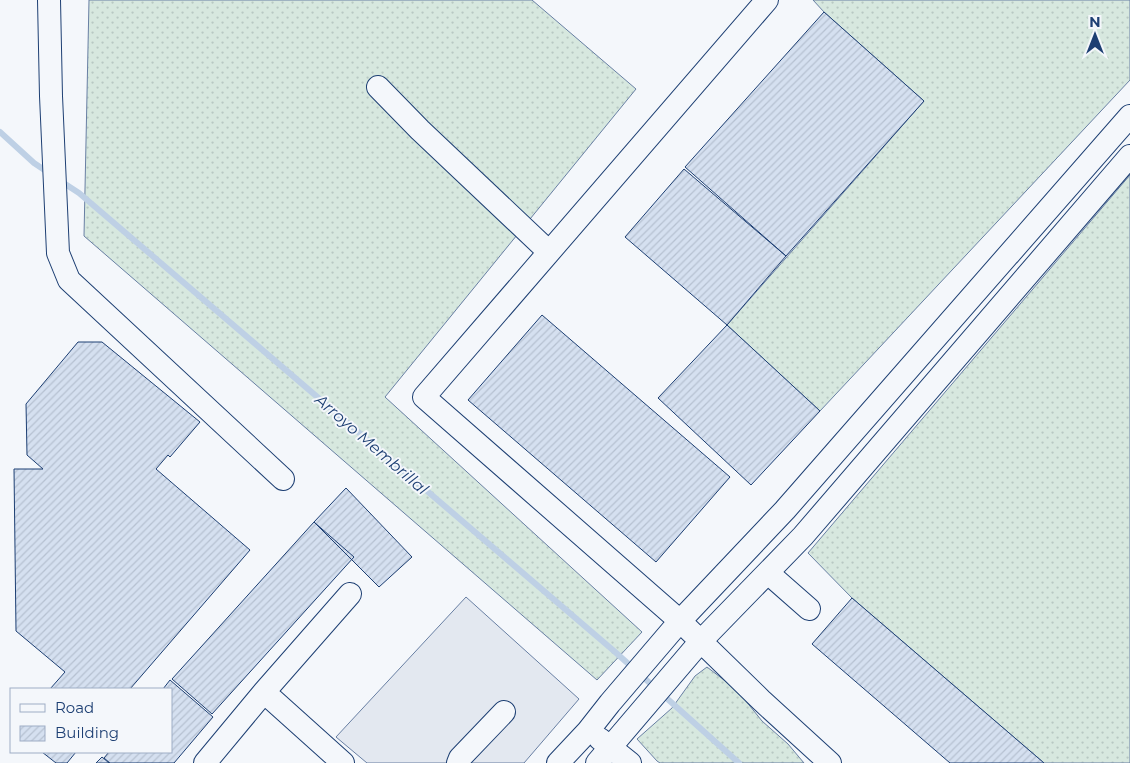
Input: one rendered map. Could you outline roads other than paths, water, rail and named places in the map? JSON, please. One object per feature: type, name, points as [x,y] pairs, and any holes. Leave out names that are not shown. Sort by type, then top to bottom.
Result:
[{"type":"lane","points":[[50,0],[51,96],[58,253],[69,280],[284,479]]},
{"type":"lane","points":[[767,0],[424,397],[680,621],[700,642],[830,763]]},
{"type":"lane","points":[[378,87],[420,130],[550,252]]},
{"type":"lane","points":[[558,763],[588,731],[680,621],[785,510],[1130,116]]},
{"type":"lane","points":[[605,755],[700,642],[803,536],[1130,156]]},
{"type":"lane","points":[[768,573],[809,609]]},
{"type":"lane","points":[[205,763],[350,594]]},
{"type":"lane","points":[[264,692],[343,763]]},
{"type":"lane","points":[[458,763],[460,758],[504,712]]},
{"type":"lane","points":[[588,731],[605,755],[630,763]]},
{"type":"waterway","name":"Arroyo Membrillal","points":[[0,132],[34,163],[49,173]]},
{"type":"waterway","name":"Arroyo Membrillal","points":[[59,180],[79,193],[614,651],[739,763]]}]
